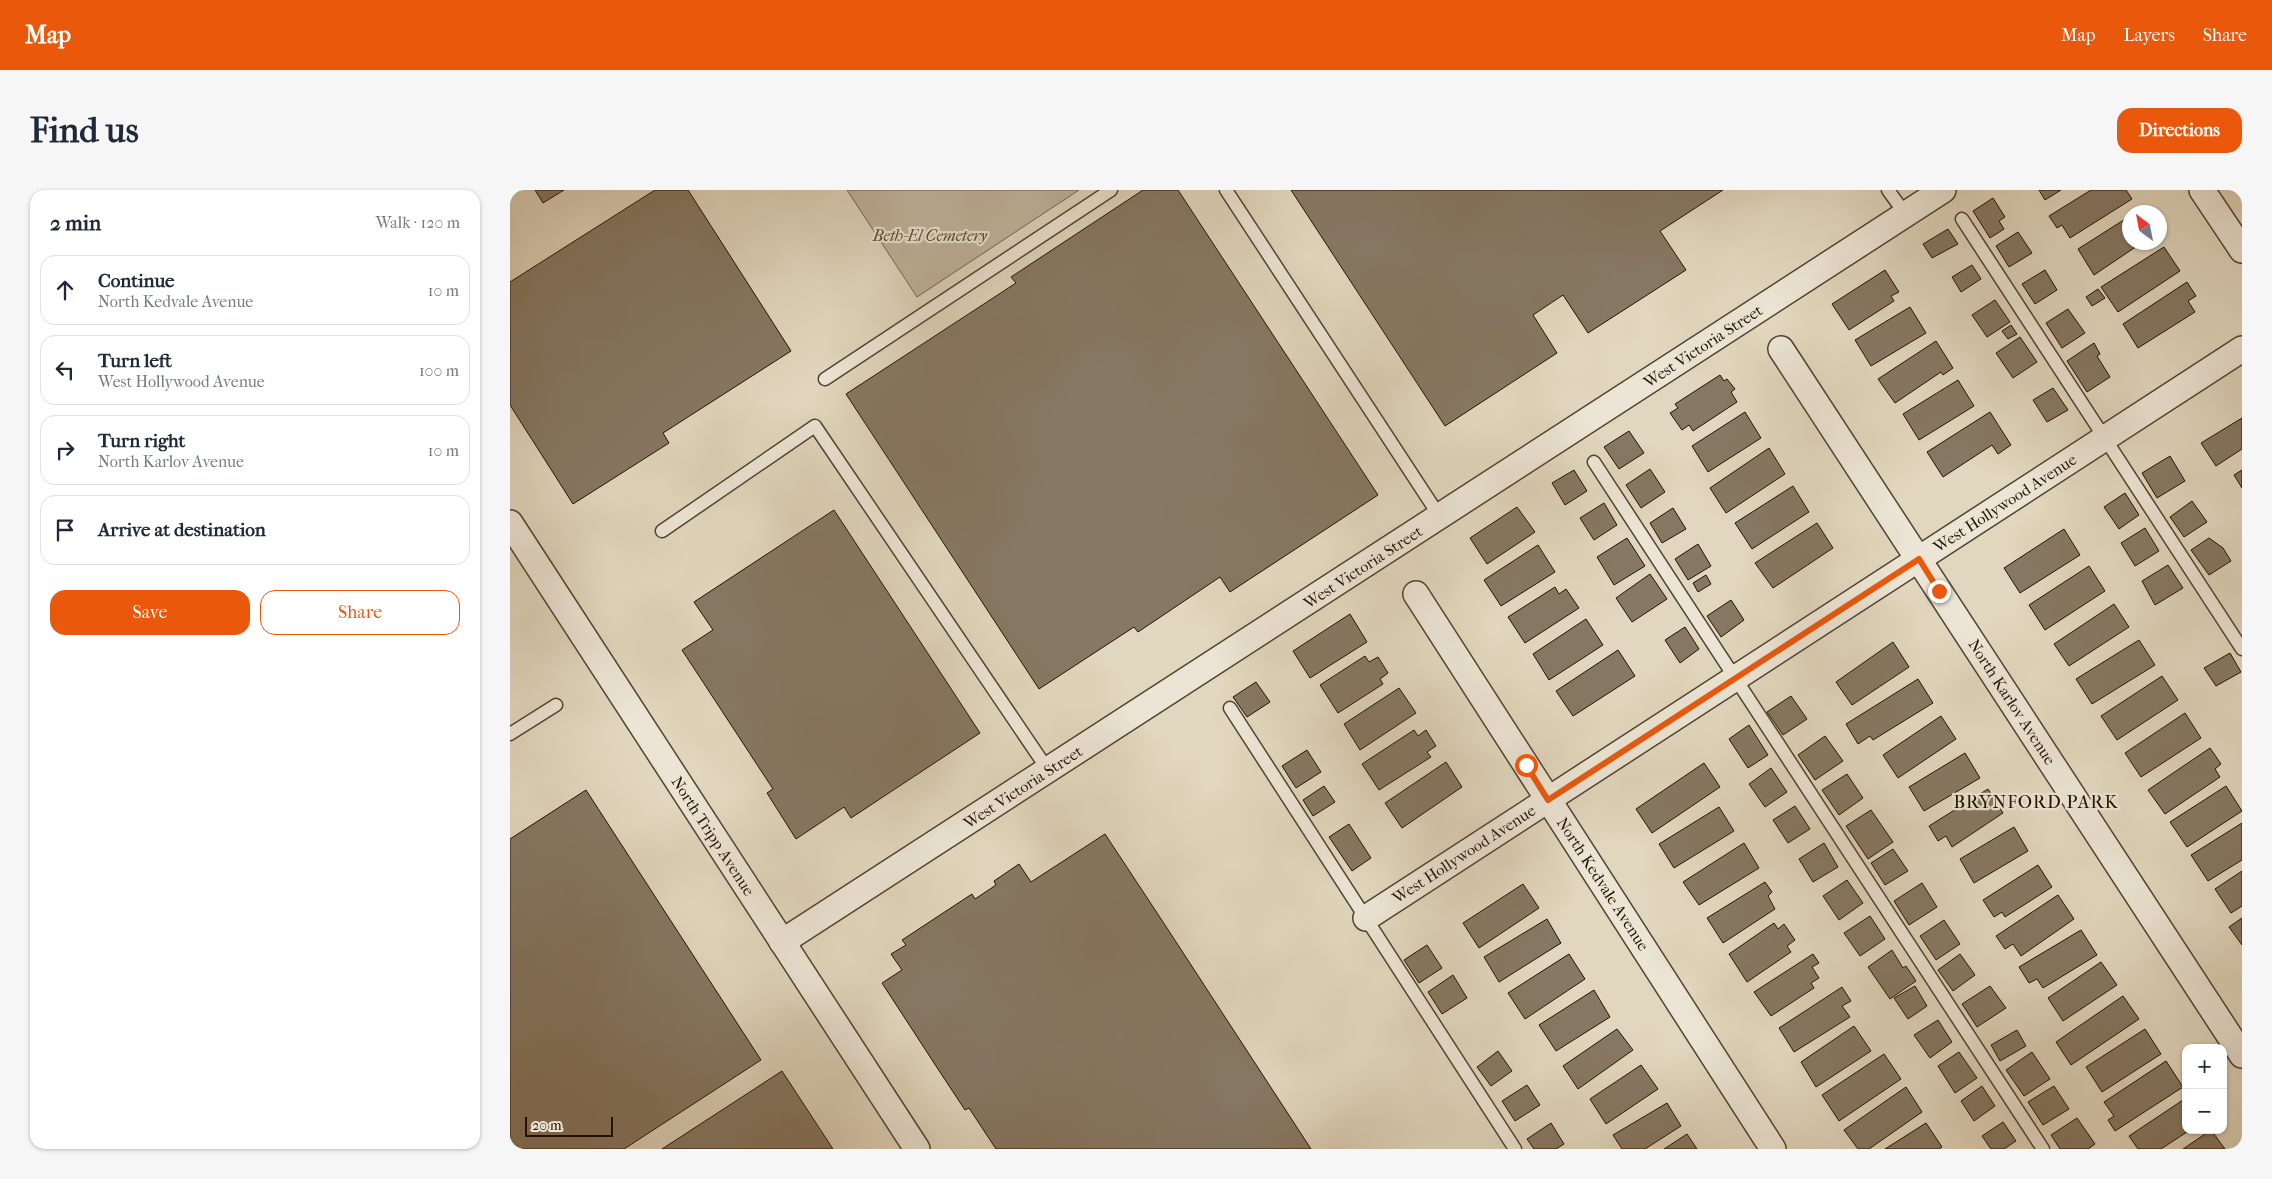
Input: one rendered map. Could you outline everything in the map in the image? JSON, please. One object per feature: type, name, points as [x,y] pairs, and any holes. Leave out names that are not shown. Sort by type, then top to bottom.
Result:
[{"type":"street","name":"West Victoria Street","points":[[782,942],[1944,190]]},
{"type":"street","points":[[2202,190],[2242,250]]},
{"type":"street","name":"North Karlov Avenue","points":[[1781,349],[2242,1055]]},
{"type":"street","name":"West Hollywood Avenue","points":[[1366,918],[2242,350]]},
{"type":"street","name":"North Tripp Avenue","points":[[510,523],[917,1149]]},
{"type":"street","name":"North Kedvale Avenue","points":[[1416,594],[1772,1149]]},
{"type":"lane","points":[[825,379],[1111,190]]},
{"type":"lane","points":[[1226,190],[1440,517]]},
{"type":"lane","points":[[1888,190],[1906,215]]},
{"type":"lane","points":[[1962,219],[2242,649]]},
{"type":"lane","points":[[662,531],[815,426],[1048,770]]},
{"type":"lane","points":[[1594,462],[2043,1149]]},
{"type":"lane","points":[[510,734],[556,705]]},
{"type":"lane","points":[[1230,708],[1514,1149]]},
{"type":"green space","name":"Beth-El Cemetery","points":[[847,190],[1079,190],[917,297]]},
{"type":"building","points":[[535,190],[564,190],[543,203]]},
{"type":"building","points":[[655,190],[688,190],[791,351],[663,433],[669,443],[573,504],[510,405],[510,282]]},
{"type":"building","points":[[1143,190],[1178,190],[1378,495],[1230,592],[1220,577],[1138,632],[1134,627],[1039,689],[846,394],[1016,283],[1011,277]]},
{"type":"building","points":[[1291,190],[1723,190],[1660,231],[1686,270],[1588,333],[1563,295],[1533,315],[1557,353],[1445,426]]},
{"type":"building","points":[[2039,190],[2061,190],[2045,200]]},
{"type":"building","points":[[2091,190],[2126,190],[2132,199],[2070,238],[2062,225],[2057,228],[2049,216]]},
{"type":"building","points":[[1993,198],[2005,217],[1999,221],[2004,229],[1990,238],[1973,211]]},
{"type":"building","points":[[2122,221],[2122,250],[2131,250],[2094,275],[2078,249]]},
{"type":"building","points":[[1948,229],[1958,244],[1932,258],[1923,244]]},
{"type":"building","points":[[2018,232],[2032,253],[2009,267],[1996,246]]},
{"type":"building","points":[[2159,250],[2166,250],[2180,271],[2118,312],[2101,287]]},
{"type":"building","points":[[1972,265],[1981,279],[1961,292],[1952,277]]},
{"type":"building","points":[[1885,270],[1899,292],[1891,296],[1894,301],[1849,330],[1832,304]]},
{"type":"building","points":[[2045,270],[2057,290],[2035,304],[2022,284]]},
{"type":"building","points":[[2187,282],[2196,296],[2188,301],[2195,312],[2138,348],[2123,324]]},
{"type":"building","points":[[2098,289],[2105,298],[2092,306],[2086,297]]},
{"type":"building","points":[[1995,300],[2010,322],[1987,337],[1972,315]]},
{"type":"building","points":[[1910,307],[1926,333],[1871,366],[1855,340]]},
{"type":"building","points":[[2068,309],[2085,333],[2062,348],[2046,323]]},
{"type":"building","points":[[2011,325],[2017,334],[2008,339],[2002,331]]},
{"type":"building","points":[[2020,337],[2037,362],[2013,378],[1996,353]]},
{"type":"building","points":[[1936,341],[1953,368],[1943,375],[1941,372],[1895,403],[1878,379]]},
{"type":"building","points":[[2094,343],[2100,354],[2097,356],[2110,377],[2087,392],[2067,361]]},
{"type":"building","points":[[1720,375],[1724,381],[1727,379],[1735,389],[1731,392],[1737,402],[1693,431],[1689,425],[1682,430],[1670,413],[1678,408],[1675,404]]},
{"type":"building","points":[[1958,380],[1974,406],[1919,440],[1903,414]]},
{"type":"building","points":[[2053,388],[2068,410],[2047,422],[2033,400]]},
{"type":"building","points":[[1745,412],[1761,438],[1708,472],[1692,446]]},
{"type":"building","points":[[1990,412],[2011,445],[1998,454],[1992,445],[1943,477],[1927,452]]},
{"type":"building","points":[[2242,418],[2242,449],[2216,466],[2201,443]]},
{"type":"building","points":[[1629,431],[1644,453],[1619,469],[1604,447]]},
{"type":"building","points":[[1769,448],[1785,474],[1726,513],[1710,488]]},
{"type":"building","points":[[2170,456],[2185,481],[2157,498],[2142,473]]},
{"type":"building","points":[[1650,469],[1665,492],[1641,508],[1626,485]]},
{"type":"building","points":[[1574,470],[1587,491],[1565,505],[1552,483]]},
{"type":"building","points":[[2242,470],[2242,488],[2234,475]]},
{"type":"building","points":[[1793,486],[1809,512],[1752,549],[1735,523]]},
{"type":"building","points":[[2125,493],[2139,515],[2119,529],[2104,507]]},
{"type":"building","points":[[2192,501],[2207,522],[2184,537],[2170,517]]},
{"type":"building","points":[[1604,503],[1617,525],[1594,540],[1580,518]]},
{"type":"building","points":[[1517,507],[1535,532],[1487,564],[1470,538]]},
{"type":"building","points":[[1673,508],[1686,529],[1662,543],[1650,523]]},
{"type":"building","points":[[834,510],[980,733],[851,818],[844,807],[796,839],[767,793],[773,789],[682,650],[713,630],[694,602]]},
{"type":"building","points":[[1817,523],[1833,548],[1773,588],[1755,563]]},
{"type":"building","points":[[2145,528],[2159,551],[2135,566],[2121,543]]},
{"type":"building","points":[[2064,529],[2080,555],[2020,593],[2004,568]]},
{"type":"building","points":[[1627,538],[1645,566],[1614,585],[1597,557]]},
{"type":"building","points":[[2209,538],[2223,548],[2231,561],[2209,575],[2191,550]]},
{"type":"building","points":[[1698,544],[1711,566],[1688,580],[1675,559]]},
{"type":"building","points":[[1538,545],[1555,572],[1501,606],[1484,580]]},
{"type":"building","points":[[2168,565],[2183,588],[2155,605],[2142,581]]},
{"type":"building","points":[[2089,566],[2105,591],[2045,630],[2029,605]]},
{"type":"building","points":[[1650,574],[1667,599],[1632,622],[1616,598]]},
{"type":"building","points":[[1706,575],[1711,584],[1698,592],[1693,583]]},
{"type":"building","points":[[1555,587],[1559,594],[1566,589],[1579,608],[1525,643],[1508,617]]},
{"type":"building","points":[[1731,600],[1744,620],[1721,637],[1707,616]]},
{"type":"building","points":[[2114,604],[2129,627],[2069,666],[2054,644]]},
{"type":"building","points":[[1350,614],[1367,642],[1310,678],[1293,651]]},
{"type":"building","points":[[1586,619],[1603,645],[1549,680],[1533,654]]},
{"type":"building","points":[[1685,627],[1699,649],[1680,663],[1665,640]]},
{"type":"building","points":[[2139,640],[2155,665],[2092,704],[2076,679]]},
{"type":"building","points":[[1893,642],[1909,667],[1852,705],[1836,682]]},
{"type":"building","points":[[1618,650],[1635,676],[1573,716],[1556,691]]},
{"type":"building","points":[[2230,653],[2241,672],[2216,686],[2204,668]]},
{"type":"building","points":[[1365,656],[1369,662],[1378,657],[1388,673],[1380,679],[1383,684],[1338,713],[1320,685]]},
{"type":"building","points":[[2162,676],[2178,700],[2117,740],[2101,716]]},
{"type":"building","points":[[1918,679],[1933,703],[1873,740],[1870,736],[1858,744],[1846,724]]},
{"type":"building","points":[[1256,682],[1270,702],[1247,717],[1233,697]]},
{"type":"building","points":[[1399,688],[1416,713],[1360,750],[1344,724]]},
{"type":"building","points":[[1791,696],[1807,719],[1783,735],[1767,712]]},
{"type":"building","points":[[2185,713],[2201,738],[2141,777],[2125,753]]},
{"type":"building","points":[[1941,716],[1956,739],[1898,778],[1883,755]]},
{"type":"building","points":[[1749,725],[1768,755],[1748,768],[1729,739]]},
{"type":"building","points":[[1414,730],[1418,736],[1426,730],[1436,746],[1427,752],[1431,757],[1379,790],[1362,764]]},
{"type":"building","points":[[1825,736],[1843,761],[1815,780],[1798,755]]},
{"type":"building","points":[[2210,748],[2221,764],[2215,769],[2220,777],[2165,814],[2148,790]]},
{"type":"building","points":[[1307,750],[1321,772],[1296,788],[1282,766]]},
{"type":"building","points":[[1965,753],[1980,778],[1924,811],[1909,787]]},
{"type":"building","points":[[1446,762],[1462,787],[1402,828],[1385,803]]},
{"type":"building","points":[[1704,763],[1720,787],[1652,833],[1636,809]]},
{"type":"building","points":[[1771,768],[1787,792],[1765,807],[1749,784]]},
{"type":"building","points":[[1847,774],[1863,798],[1839,815],[1822,790]]},
{"type":"building","points":[[1324,786],[1335,802],[1313,816],[1303,800]]},
{"type":"building","points":[[2226,786],[2242,811],[2187,847],[2170,822]]},
{"type":"building","points":[[1988,789],[2003,813],[1952,847],[1946,836],[1938,841],[1929,826]]},
{"type":"building","points":[[586,790],[761,1060],[624,1149],[510,1149],[510,839]]},
{"type":"building","points":[[1795,806],[1810,829],[1788,843],[1773,820]]},
{"type":"building","points":[[1719,807],[1734,831],[1674,868],[1659,844]]},
{"type":"building","points":[[1871,810],[1893,842],[1868,859],[1846,826]]},
{"type":"building","points":[[2242,823],[2242,860],[2208,881],[2191,855]]},
{"type":"building","points":[[1349,824],[1371,858],[1352,871],[1329,837]]},
{"type":"building","points":[[2014,827],[2028,851],[1974,883],[1960,859]]},
{"type":"building","points":[[1105,834],[1311,1149],[996,1149],[969,1108],[965,1110],[936,1066],[882,983],[902,970],[891,954],[906,945],[902,940],[972,894],[975,899],[996,885],[994,881],[1019,864],[1031,882]]},
{"type":"building","points":[[1744,843],[1759,868],[1699,905],[1683,882]]},
{"type":"building","points":[[1824,843],[1838,867],[1813,882],[1799,859]]},
{"type":"building","points":[[1893,849],[1908,871],[1885,885],[1871,863]]},
{"type":"building","points":[[2038,865],[2052,887],[2005,917],[2002,912],[1994,917],[1983,900]]},
{"type":"building","points":[[2242,871],[2242,906],[2231,913],[2215,889]]},
{"type":"building","points":[[1847,880],[1863,903],[1839,920],[1823,896]]},
{"type":"building","points":[[1765,882],[1772,892],[1768,896],[1775,909],[1723,943],[1707,918]]},
{"type":"building","points":[[1922,883],[1937,907],[1909,925],[1894,901]]},
{"type":"building","points":[[1523,884],[1539,908],[1479,948],[1463,923]]},
{"type":"building","points":[[2058,895],[2074,919],[2021,956],[2013,944],[2005,949],[1996,936]]},
{"type":"building","points":[[1870,916],[1885,939],[1860,956],[1844,933]]},
{"type":"building","points":[[2242,918],[2242,945],[2229,927]]},
{"type":"building","points":[[1547,919],[1561,943],[1499,982],[1484,957]]},
{"type":"building","points":[[1944,920],[1960,944],[1936,960],[1920,936]]},
{"type":"building","points":[[1774,923],[1778,929],[1784,924],[1795,940],[1787,946],[1791,952],[1747,982],[1729,954]]},
{"type":"building","points":[[2081,930],[2097,955],[2043,988],[2037,979],[2029,983],[2019,967]]},
{"type":"building","points":[[1427,945],[1442,968],[1419,983],[1404,960]]},
{"type":"building","points":[[1892,950],[1903,968],[1906,966],[1916,981],[1890,999],[1868,967]]},
{"type":"building","points":[[1569,954],[1585,979],[1525,1019],[1508,993]]},
{"type":"building","points":[[1813,954],[1819,963],[1812,967],[1819,978],[1811,983],[1814,988],[1771,1016],[1754,992]]},
{"type":"building","points":[[1960,954],[1975,975],[1953,991],[1938,970]]},
{"type":"building","points":[[2101,962],[2117,985],[2063,1021],[2048,998]]},
{"type":"building","points":[[1453,975],[1467,998],[1442,1014],[1428,992]]},
{"type":"building","points":[[1915,986],[1927,1006],[1908,1019],[1894,998]]},
{"type":"building","points":[[1990,986],[2006,1008],[1977,1027],[1962,1004]]},
{"type":"building","points":[[1842,987],[1851,1001],[1842,1006],[1850,1017],[1794,1052],[1779,1028]]},
{"type":"building","points":[[1594,990],[1610,1017],[1556,1051],[1539,1025]]},
{"type":"building","points":[[2123,996],[2139,1019],[2071,1065],[2056,1042]]},
{"type":"building","points":[[1938,1020],[1952,1042],[1930,1058],[1914,1035]]},
{"type":"building","points":[[1854,1026],[1871,1051],[1816,1087],[1801,1062]]},
{"type":"building","points":[[1617,1029],[1633,1050],[1578,1089],[1563,1066]]},
{"type":"building","points":[[2145,1029],[2161,1054],[2102,1092],[2086,1067]]},
{"type":"building","points":[[2017,1030],[2026,1046],[2000,1061],[1991,1045]]},
{"type":"building","points":[[1498,1051],[1512,1071],[1491,1086],[1477,1067]]},
{"type":"building","points":[[1959,1052],[1977,1078],[1955,1093],[1938,1066]]},
{"type":"building","points":[[2032,1052],[2050,1079],[2024,1096],[2006,1070]]},
{"type":"building","points":[[1884,1054],[1901,1079],[1839,1121],[1822,1095]]},
{"type":"building","points":[[2166,1061],[2182,1085],[2182,1088],[2115,1131],[2108,1120],[2114,1116],[2104,1102]]},
{"type":"building","points":[[1641,1065],[1658,1089],[1606,1124],[1590,1099]]},
{"type":"building","points":[[782,1071],[833,1149],[662,1149]]},
{"type":"building","points":[[1527,1085],[1540,1105],[1515,1121],[1502,1101]]},
{"type":"building","points":[[1982,1086],[1995,1106],[1974,1121],[1961,1101]]},
{"type":"building","points":[[2054,1086],[2069,1109],[2043,1125],[2028,1102]]},
{"type":"building","points":[[1906,1087],[1922,1112],[1869,1149],[1858,1149],[1844,1130]]},
{"type":"building","points":[[2182,1101],[2182,1134],[2184,1134],[2161,1149],[2138,1149],[2129,1136]]},
{"type":"building","points":[[1667,1103],[1681,1126],[1645,1149],[1622,1149],[1613,1135]]},
{"type":"building","points":[[2077,1118],[2095,1144],[2088,1149],[2060,1149],[2051,1135]]},
{"type":"building","points":[[2003,1122],[2016,1141],[2004,1149],[1991,1149],[1982,1136]]},
{"type":"building","points":[[1551,1123],[1564,1144],[1556,1149],[1534,1149],[1527,1139]]},
{"type":"building","points":[[1926,1123],[1942,1147],[1939,1149],[1885,1149]]},
{"type":"building","points":[[1687,1134],[1697,1149],[1664,1149]]},
{"type":"building","points":[[2205,1134],[2214,1134],[2225,1149],[2183,1149]]},
{"type":"district","name":"BRYNFORD PARK","points":[[2036,802]]},
{"type":"route","points":[[1526,765],[1548,800],[1919,559],[1939,591]]}]
